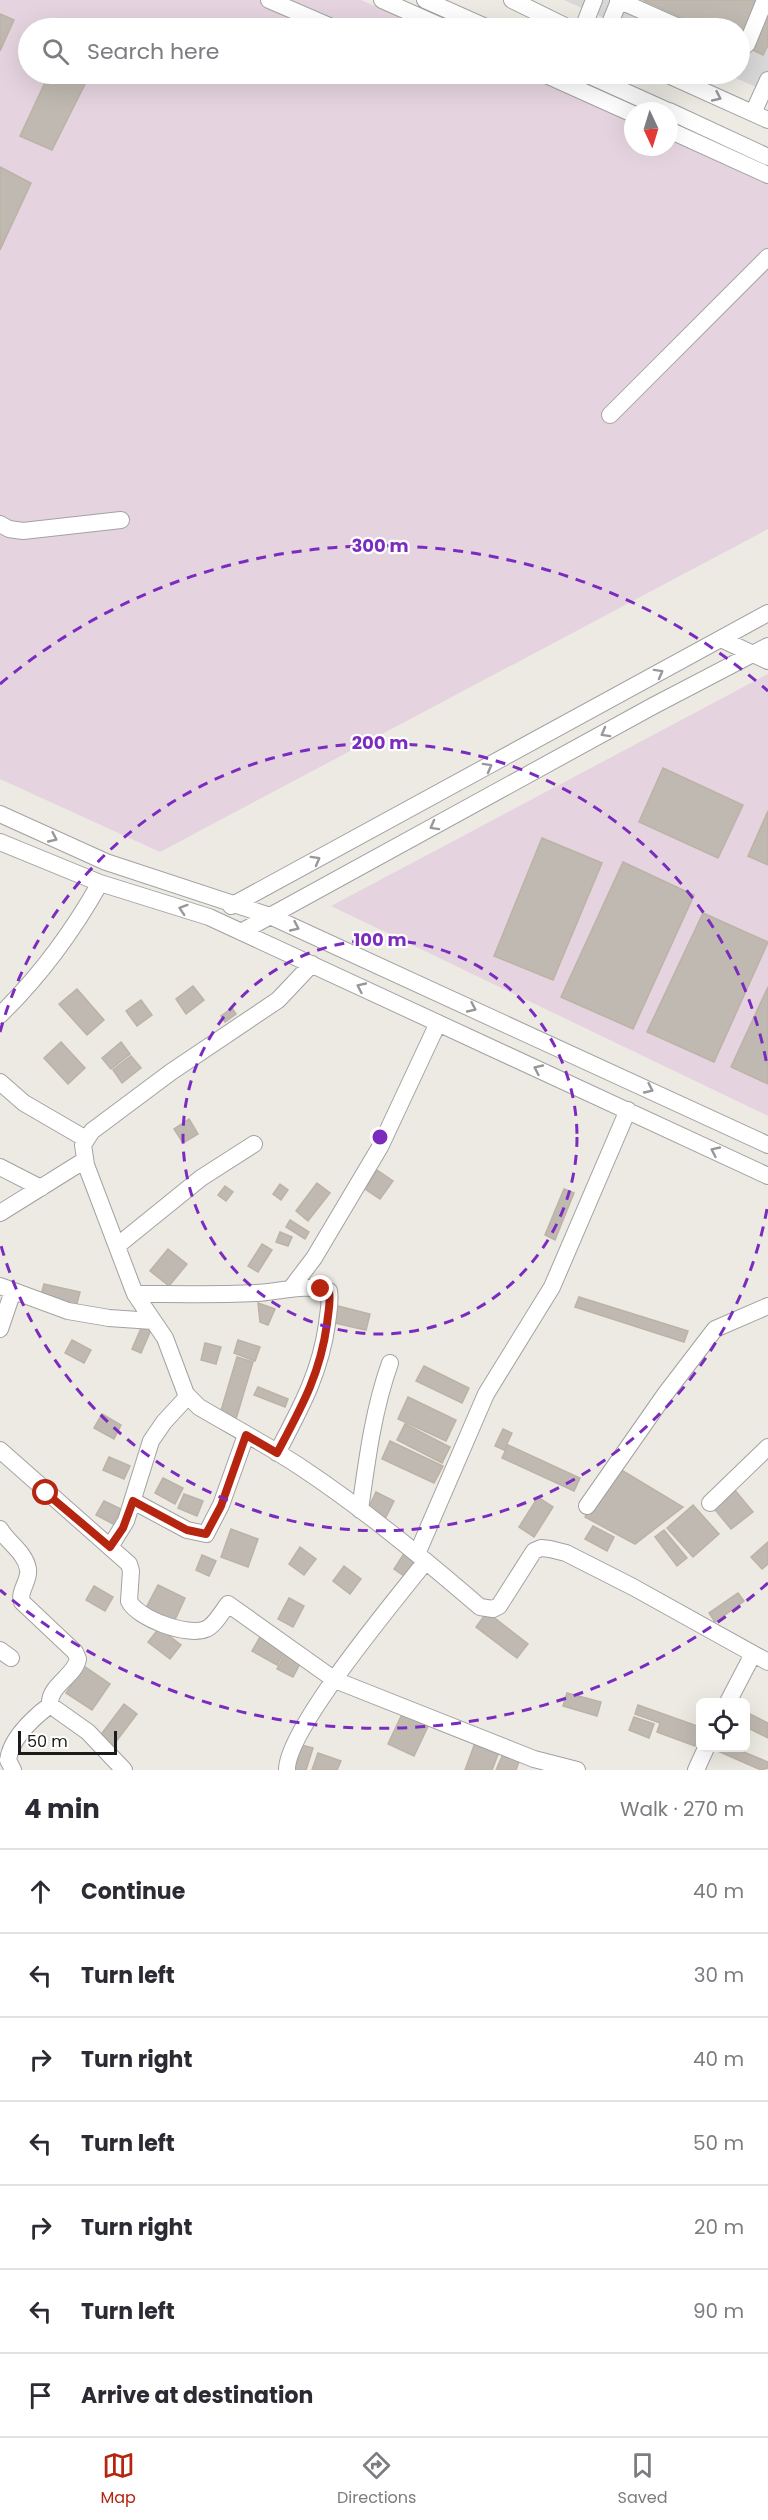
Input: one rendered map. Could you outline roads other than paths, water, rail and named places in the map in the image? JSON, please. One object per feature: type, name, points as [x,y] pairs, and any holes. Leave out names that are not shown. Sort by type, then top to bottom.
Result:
[{"type":"street","points":[[269,0],[311,18]]},
{"type":"street","points":[[382,0],[422,18]]},
{"type":"street","points":[[425,0],[466,18]]},
{"type":"street","points":[[512,0],[549,18]]},
{"type":"street","points":[[587,18],[594,0]]},
{"type":"street","points":[[612,18],[619,0],[659,18]]},
{"type":"street","points":[[750,37],[765,0]]},
{"type":"street","points":[[688,84],[760,117],[768,80]]},
{"type":"street","points":[[566,84],[624,110]]},
{"type":"street","points":[[608,84],[649,102]]},
{"type":"street","points":[[678,115],[768,157]]},
{"type":"street","points":[[678,134],[768,175]]},
{"type":"street","points":[[610,415],[768,256]]},
{"type":"street","points":[[0,524],[9,530],[23,531],[121,520]]},
{"type":"street","points":[[209,917],[768,613]]},
{"type":"street","points":[[721,639],[763,654]]},
{"type":"street","points":[[241,932],[763,654]]},
{"type":"street","points":[[0,814],[113,865],[237,903],[270,916],[768,1145]]},
{"type":"street","points":[[0,842],[100,883],[209,917],[768,1176]]},
{"type":"street","points":[[0,1015],[41,971],[86,909],[100,883]]},
{"type":"street","points":[[312,964],[278,1000],[171,1072],[92,1131],[83,1145],[85,1160],[135,1294],[168,1344],[188,1396],[199,1407],[277,1453],[360,1510],[480,1607],[493,1609],[503,1602],[534,1551],[541,1548],[550,1549],[566,1553],[768,1662]]},
{"type":"street","points":[[292,1287],[314,1258],[380,1148],[438,1023]]},
{"type":"street","points":[[0,1082],[24,1103],[86,1138]]},
{"type":"street","points":[[287,1770],[294,1742],[421,1557],[486,1394],[552,1287],[628,1110]]},
{"type":"street","points":[[117,1246],[201,1178],[254,1144]]},
{"type":"street","points":[[0,1213],[85,1160]]},
{"type":"street","points":[[0,1167],[41,1188]]},
{"type":"street","points":[[135,1294],[276,1292],[292,1287],[321,1289],[329,1292],[324,1342],[310,1390],[277,1453]]},
{"type":"street","points":[[0,1329],[6,1288],[80,1314],[153,1321]]},
{"type":"street","points":[[587,1506],[666,1393],[715,1329],[768,1306]]},
{"type":"street","points":[[360,1510],[373,1422],[390,1363]]},
{"type":"street","points":[[110,1547],[123,1528],[151,1441],[164,1422],[188,1396]]},
{"type":"street","points":[[133,1501],[187,1530],[206,1534],[221,1506],[246,1435]]},
{"type":"street","points":[[710,1503],[768,1448]]},
{"type":"street","points":[[0,1450],[129,1564],[131,1571],[129,1601],[144,1616],[175,1628],[204,1630],[228,1604],[335,1680],[534,1759],[577,1770]]},
{"type":"street","points":[[0,1529],[23,1557],[27,1566],[27,1576],[20,1597],[22,1602],[75,1652],[78,1659],[76,1666],[51,1696],[50,1705],[28,1724],[12,1748],[8,1760],[13,1770]]},
{"type":"street","points":[[730,1698],[753,1654]]},
{"type":"street","points":[[50,1705],[88,1732],[124,1770]]},
{"type":"street","points":[[696,1770],[704,1752]]}]
